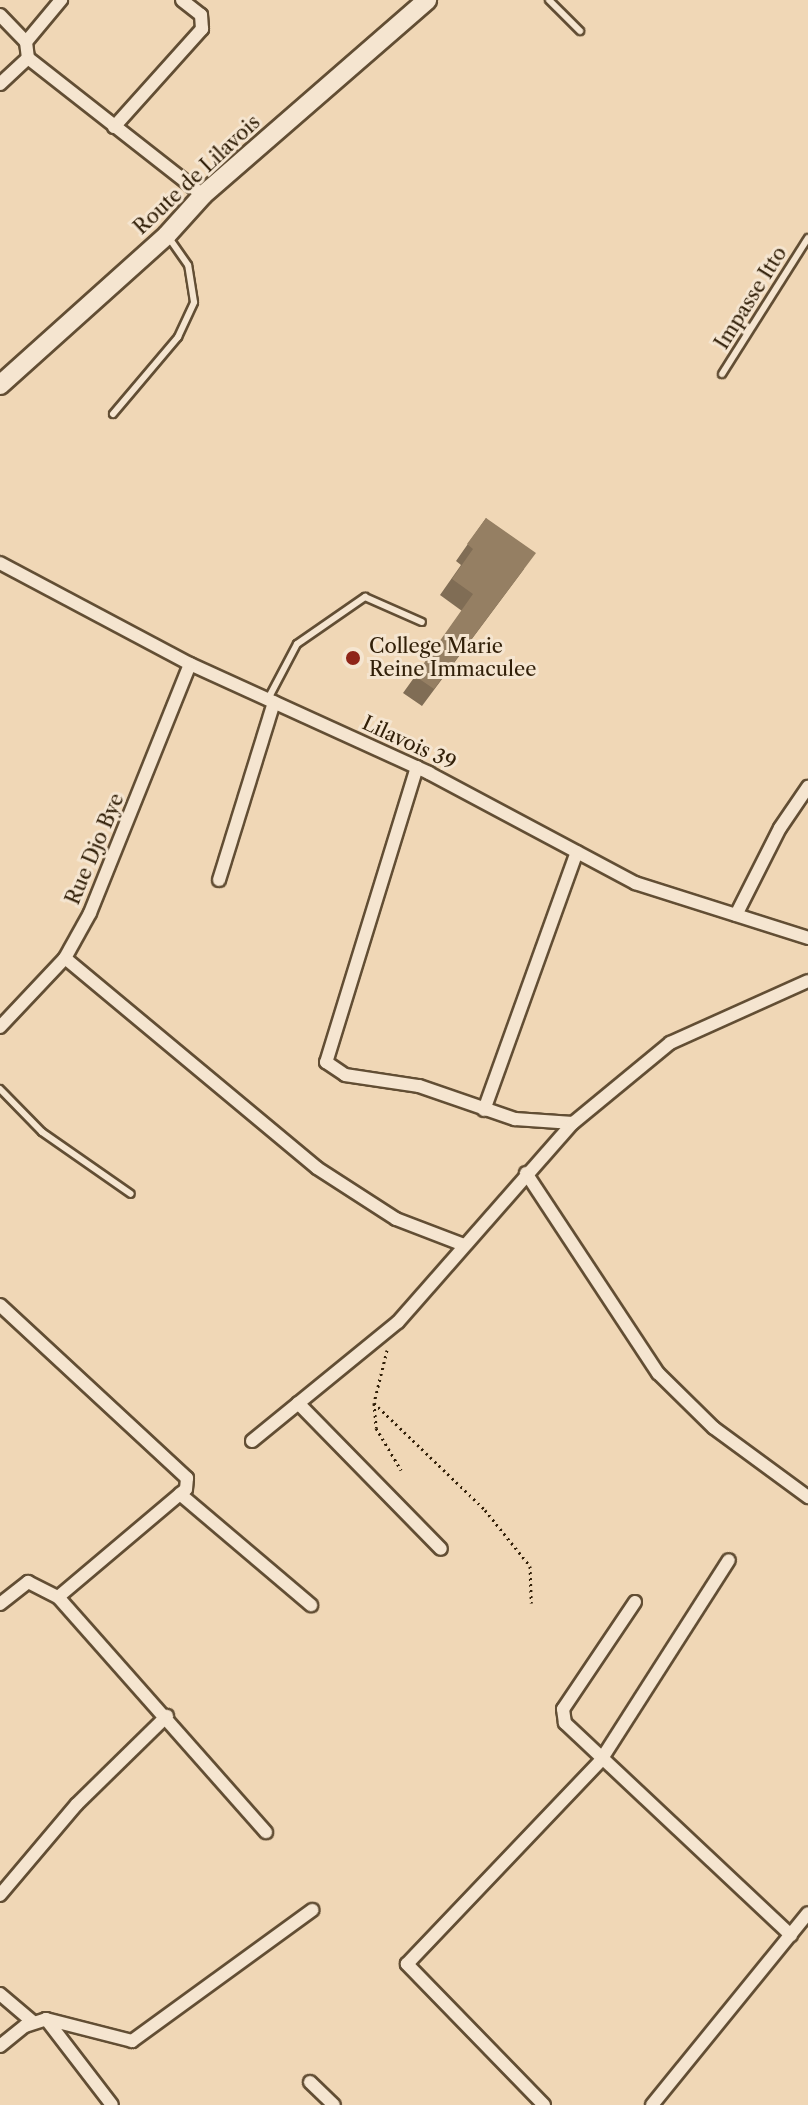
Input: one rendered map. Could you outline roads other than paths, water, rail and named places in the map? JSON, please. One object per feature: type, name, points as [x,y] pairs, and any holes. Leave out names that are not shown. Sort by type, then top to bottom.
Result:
[{"type":"main road","name":"Route de Lilavois","points":[[0,385],[167,235],[203,195],[427,0]]},
{"type":"street","points":[[26,42],[61,0]]},
{"type":"street","points":[[114,127],[202,29],[201,15],[182,0]]},
{"type":"street","points":[[0,15],[26,42],[28,58],[203,195]]},
{"type":"street","points":[[0,84],[28,58]]},
{"type":"street","name":"Lilavois 39","points":[[0,563],[190,664],[417,767],[635,883],[808,938]]},
{"type":"street","name":"Rue Djo Bye","points":[[0,1027],[65,958],[129,823],[190,664]]},
{"type":"street","points":[[219,880],[271,701]]},
{"type":"street","points":[[417,767],[326,1062],[345,1075],[409,1083],[515,1119],[573,1123]]},
{"type":"street","points":[[736,915],[780,828],[808,787]]},
{"type":"street","points":[[484,1110],[577,852]]},
{"type":"street","points":[[65,958],[317,1168],[396,1219],[464,1245]]},
{"type":"street","points":[[252,1441],[398,1322],[573,1123],[670,1043],[808,981]]},
{"type":"street","points":[[526,1173],[658,1373],[714,1428],[808,1497]]},
{"type":"street","points":[[0,1305],[184,1471],[188,1485],[58,1597]]},
{"type":"street","points":[[298,1403],[441,1549]]},
{"type":"street","points":[[180,1494],[311,1605]]},
{"type":"street","points":[[544,2105],[407,1964],[601,1760],[729,1560]]},
{"type":"street","points":[[0,1604],[28,1582],[58,1597],[167,1716],[266,1832]]},
{"type":"street","points":[[635,1602],[563,1709],[565,1723],[791,1935]]},
{"type":"street","points":[[0,1895],[77,1804],[167,1716]]},
{"type":"street","points":[[0,2046],[40,2021],[132,2041],[312,1910]]},
{"type":"street","points":[[652,2105],[808,1913]]},
{"type":"street","points":[[0,1994],[40,2021],[112,2105]]},
{"type":"street","points":[[310,2082],[334,2105]]},
{"type":"lane","points":[[549,0],[580,31]]},
{"type":"lane","points":[[113,414],[178,337],[194,302],[188,265],[167,235]]},
{"type":"lane","name":"Impasse Itto","points":[[722,374],[808,238]]},
{"type":"lane","points":[[271,701],[297,644],[365,597],[422,622]]},
{"type":"lane","points":[[0,1089],[42,1132],[131,1194]]},
{"type":"place","name":"College Marie Reine Immaculee","points":[[353,658]]}]
